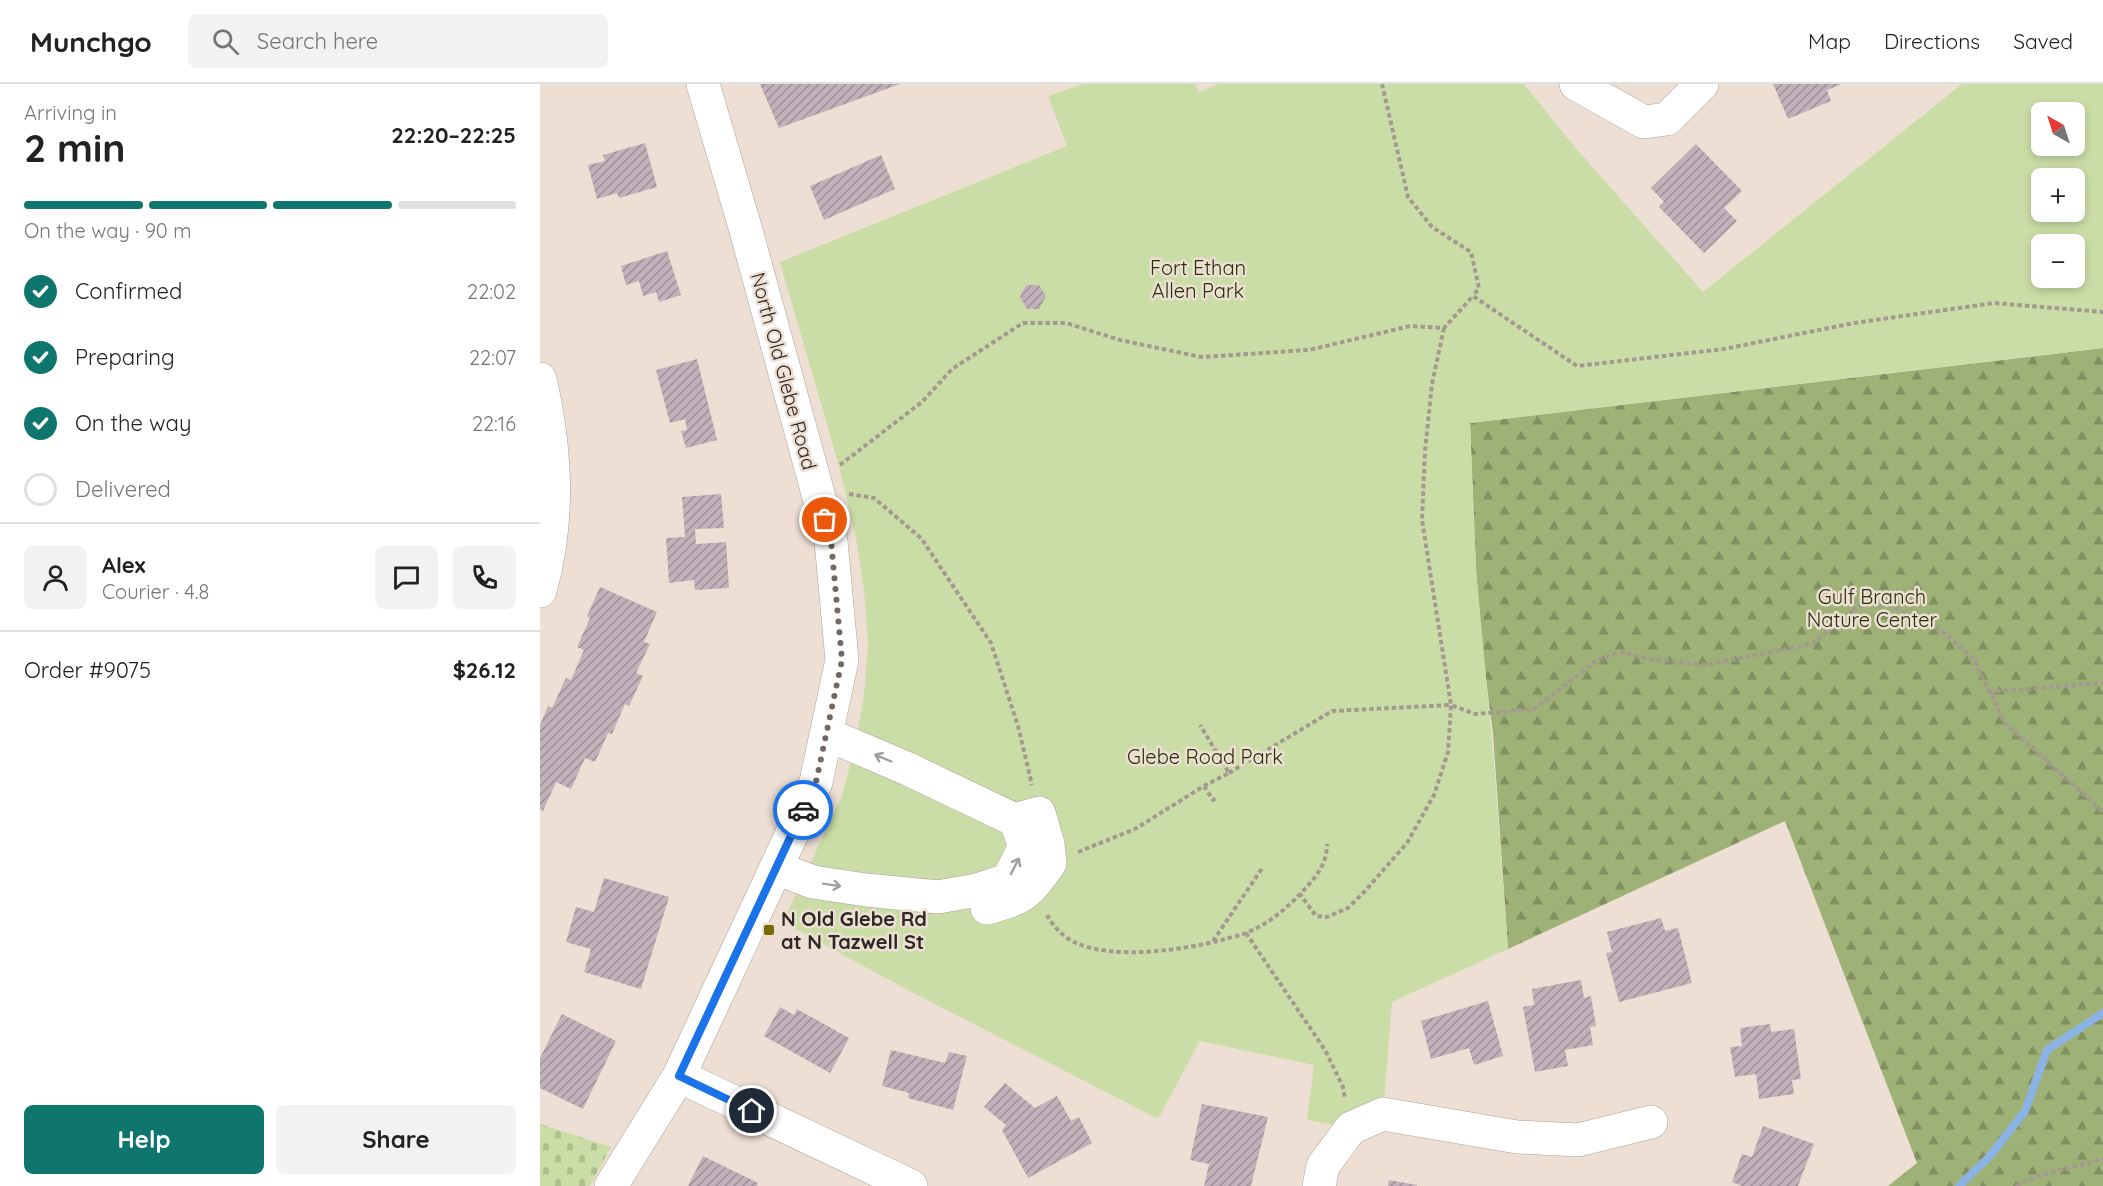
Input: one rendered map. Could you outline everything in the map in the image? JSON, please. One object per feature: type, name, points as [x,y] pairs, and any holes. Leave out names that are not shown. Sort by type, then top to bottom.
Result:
[{"type":"street","name":"North Old Glebe Road","points":[[611,1186],[679,1076],[816,782],[842,660],[831,541],[703,84]]},
{"type":"street","points":[[1576,84],[1644,122],[1667,119],[1702,84]]},
{"type":"street","points":[[540,379],[549,422],[555,474],[553,534],[540,591]]},
{"type":"street","points":[[826,734],[1027,816],[1048,844],[1050,863],[1031,889],[1017,900],[981,909],[977,890]]},
{"type":"street","points":[[776,868],[813,882],[866,891],[938,897],[977,890],[1008,880],[1025,846],[1027,816]]},
{"type":"street","points":[[679,1076],[911,1186]]},
{"type":"street","points":[[1318,1186],[1323,1166],[1351,1128],[1383,1114],[1517,1137],[1578,1140],[1651,1122]]},
{"type":"path","points":[[1300,894],[1316,916],[1327,917],[1348,908],[1407,843],[1434,795],[1449,752],[1450,705],[1422,520],[1425,451],[1432,384],[1444,328],[1479,288],[1471,252],[1432,227],[1408,197],[1382,84]]},
{"type":"path","points":[[1473,296],[1577,366],[1724,349],[1854,323],[1994,303],[2103,312]]},
{"type":"path","points":[[839,466],[922,402],[952,369],[1023,324],[1066,323],[1120,340],[1201,357],[1309,350],[1410,326],[1444,328]]},
{"type":"path","points":[[846,485],[849,495],[874,498],[921,538],[991,643],[1018,726],[1027,816]]},
{"type":"path","points":[[1050,863],[1135,829],[1332,711],[1450,705],[1476,714],[1534,709],[1599,659],[1620,652],[1650,659],[1705,665],[1812,644],[1860,605],[1889,605],[1942,631],[1973,658],[2005,723],[2103,812]]},
{"type":"path","points":[[1989,692],[2103,683]]},
{"type":"path","points":[[1200,724],[1229,773]]},
{"type":"path","points":[[1264,753],[1268,759]]},
{"type":"path","points":[[1204,786],[1213,800],[1217,797]]},
{"type":"path","points":[[1031,889],[1053,926],[1076,943],[1118,953],[1185,949],[1246,933],[1273,919],[1319,874],[1327,854],[1327,844]]},
{"type":"path","points":[[1212,942],[1263,867]]},
{"type":"path","points":[[1246,933],[1325,1050],[1342,1087]]},
{"type":"path","points":[[2016,1186],[2038,1176],[2103,1159]]},
{"type":"green space","points":[[1083,84],[1195,84],[1199,92],[1218,84],[1524,84],[1573,145],[1703,292],[1962,84],[2103,84],[2103,348],[1470,423],[1476,569],[1508,949],[1392,1002],[1383,1114],[1351,1128],[1307,1120],[1314,1065],[1200,1041],[1158,1119],[902,987],[783,922],[843,793],[864,695],[868,644],[864,590],[856,538],[839,466],[780,262],[1067,146],[1048,96]]},
{"type":"green space","name":"Gulf Branch Nature Center","points":[[2103,348],[2103,1186],[1888,1186],[1917,1163],[1785,821],[1508,949],[1493,733],[1481,641],[1470,423]]},
{"type":"green space","points":[[540,1124],[611,1147],[590,1186],[540,1186]]},
{"type":"building","points":[[760,84],[900,84],[779,128]]},
{"type":"building","points":[[1773,84],[1842,84],[1827,90],[1831,101],[1788,119]]},
{"type":"building","points":[[645,143],[657,187],[619,198],[617,193],[597,199],[588,165],[605,161],[603,155]]},
{"type":"building","points":[[1696,144],[1742,191],[1724,208],[1737,221],[1704,253],[1659,207],[1664,202],[1651,188]]},
{"type":"building","points":[[881,155],[895,189],[824,220],[810,186]]},
{"type":"building","points":[[667,251],[681,295],[659,302],[656,292],[643,296],[639,281],[626,285],[621,266]]},
{"type":"building","points":[[1026,285],[1039,285],[1046,296],[1039,309],[1027,309],[1020,297]]},
{"type":"building","points":[[697,359],[717,440],[686,448],[681,431],[687,430],[685,419],[670,423],[656,370]]},
{"type":"building","points":[[721,494],[724,528],[695,529],[696,544],[726,542],[729,588],[695,590],[694,580],[669,583],[666,538],[685,537],[682,497]]},
{"type":"building","points":[[600,587],[657,612],[644,642],[650,644],[636,673],[643,676],[629,706],[625,704],[612,734],[608,733],[595,762],[585,758],[571,789],[556,782],[543,811],[540,809],[540,725],[548,706],[552,708],[566,678],[571,680],[584,650],[577,647]]},
{"type":"building","points":[[604,878],[669,897],[641,989],[584,972],[591,949],[566,942],[576,907],[594,912]]},
{"type":"building","points":[[1661,918],[1665,931],[1678,928],[1692,983],[1619,1002],[1606,953],[1612,952],[1607,932]]},
{"type":"building","points":[[1581,980],[1584,998],[1591,996],[1596,1026],[1590,1027],[1593,1045],[1565,1050],[1568,1066],[1535,1072],[1523,1007],[1534,1005],[1532,989]]},
{"type":"building","points":[[1488,1001],[1503,1056],[1474,1065],[1469,1048],[1431,1059],[1421,1021]]},
{"type":"building","points":[[780,1007],[794,1015],[797,1009],[849,1038],[830,1073],[764,1036]]},
{"type":"building","points":[[562,1014],[616,1041],[583,1109],[540,1088],[540,1058]]},
{"type":"building","points":[[1770,1024],[1771,1032],[1794,1029],[1801,1079],[1792,1080],[1794,1094],[1759,1099],[1756,1074],[1735,1077],[1730,1047],[1742,1046],[1740,1028]]},
{"type":"building","points":[[891,1050],[945,1063],[949,1052],[967,1056],[953,1110],[908,1098],[909,1093],[882,1086]]},
{"type":"building","points":[[1005,1083],[1035,1108],[1057,1096],[1071,1121],[1079,1117],[1092,1143],[1028,1178],[1002,1130],[1006,1125],[984,1107]]},
{"type":"building","points":[[1202,1104],[1268,1117],[1251,1186],[1204,1186],[1209,1164],[1190,1160]]},
{"type":"building","points":[[1763,1126],[1814,1144],[1798,1186],[1742,1186],[1732,1182],[1742,1154],[1752,1157]]},
{"type":"building","points":[[703,1156],[758,1183],[757,1186],[688,1186]]},
{"type":"building","points":[[1389,1180],[1417,1185],[1417,1186],[1388,1186]]},
{"type":"waterway","points":[[1959,1186],[1990,1156],[2025,1111],[2047,1050],[2103,1013]]},
{"type":"way so far","points":[[803,810],[816,782],[842,660],[831,541],[825,520]]},
{"type":"place","name":"N Old Glebe Rd at N Tazwell St","points":[[769,930]]},
{"type":"route","points":[[752,1111],[679,1076],[803,810]]},
{"type":"park label","name":"Fort Ethan Allen Park","points":[[1198,278]]},
{"type":"park label","name":"Glebe Road Park","points":[[1205,756]]}]
